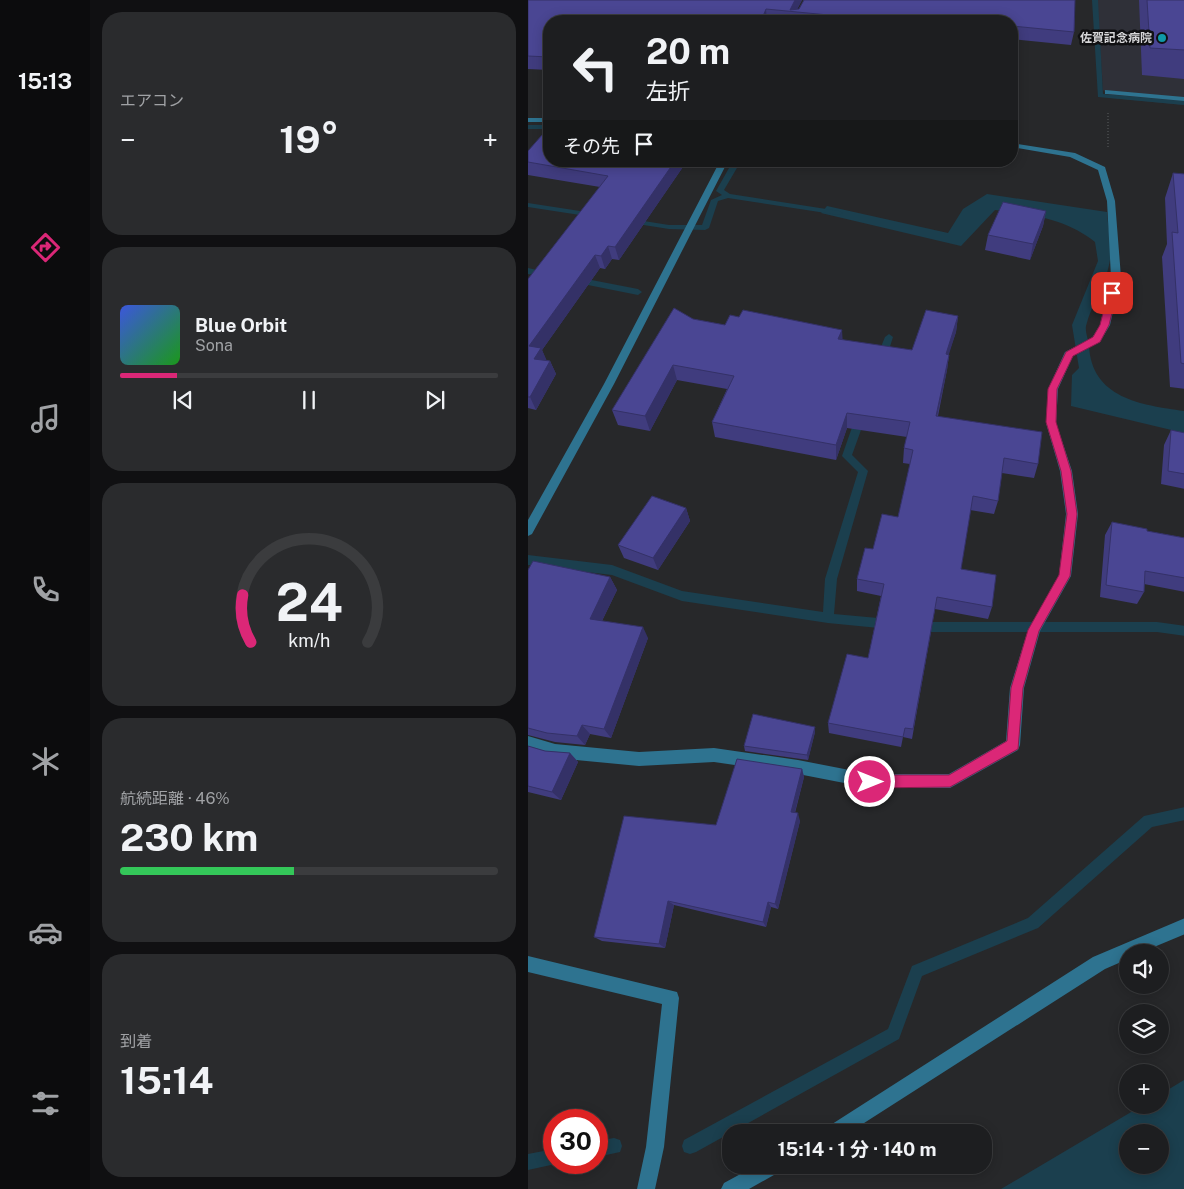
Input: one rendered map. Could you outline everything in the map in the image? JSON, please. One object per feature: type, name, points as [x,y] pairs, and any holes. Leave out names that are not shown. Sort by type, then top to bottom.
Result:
[{"type":"street","points":[[1108,92],[1184,99]]},
{"type":"street","points":[[528,120],[543,120]]},
{"type":"street","points":[[528,742],[555,751],[639,760],[714,755],[798,767],[870,782],[950,781],[1013,744],[1017,688],[1034,630],[1065,576],[1072,514],[1066,471],[1051,422],[1052,389],[1069,354],[1096,340],[1105,325],[1116,276],[1111,201],[1102,169],[1072,155],[1018,146]]},
{"type":"street","points":[[528,531],[609,384],[721,167]]},
{"type":"street","points":[[848,1124],[1100,963],[1184,926]]},
{"type":"street","points":[[528,964],[671,998],[655,1146],[646,1189]]},
{"type":"street","points":[[730,1189],[758,1174]]},
{"type":"path","points":[[1095,166],[1108,157],[1108,110]]},
{"type":"shaded area","points":[[1097,0],[1184,0],[1184,105],[1111,98],[1103,90]]},
{"type":"water","points":[[987,194],[1107,212],[1110,245],[1109,265],[1086,326],[1092,363],[1099,377],[1109,388],[1121,396],[1151,406],[1184,411],[1184,433],[1071,406],[1072,375],[1079,368],[1072,325],[1098,261],[1095,242],[1084,234],[1048,219],[1022,213],[995,210],[961,246],[821,213],[827,206],[948,233],[963,209]]},
{"type":"water","points":[[1184,1080],[1184,1189],[1001,1189],[1128,1114],[1169,1114],[1169,1089]]},
{"type":"building","points":[[528,0],[795,0],[790,10],[799,9],[804,0],[1075,0],[1074,32],[1018,27],[1018,15],[828,15],[766,9],[764,15],[543,15],[543,57],[528,56]]},
{"type":"building","points":[[1147,0],[1185,0],[1185,50],[1150,48]]},
{"type":"building","points":[[543,134],[543,165],[528,162],[528,151]]},
{"type":"building","points":[[557,167],[671,167],[615,247],[608,246],[601,256],[595,255],[529,346],[541,348],[534,359],[550,361],[530,397],[528,397],[528,279],[608,176]]},
{"type":"building","points":[[1173,173],[1185,174],[1185,364],[1181,363],[1172,232],[1178,233]]},
{"type":"building","points":[[1003,202],[1046,211],[1033,244],[988,235]]},
{"type":"building","points":[[674,308],[693,319],[725,325],[730,315],[739,317],[743,310],[842,330],[838,339],[912,350],[926,310],[958,316],[946,354],[949,355],[936,416],[1042,432],[1038,464],[1004,458],[998,501],[973,496],[961,569],[996,575],[992,607],[937,597],[913,729],[905,728],[903,737],[828,723],[847,654],[868,658],[884,584],[857,579],[865,548],[873,549],[882,514],[898,517],[913,450],[904,448],[910,422],[847,413],[836,445],[712,422],[734,376],[673,365],[645,416],[612,410]]},
{"type":"building","points":[[1171,430],[1185,433],[1185,474],[1168,471]]},
{"type":"building","points":[[652,496],[686,508],[653,558],[618,545]]},
{"type":"building","points":[[1112,522],[1185,538],[1185,578],[1145,571],[1144,592],[1106,585]]},
{"type":"building","points":[[533,561],[610,577],[590,619],[643,627],[604,729],[582,725],[577,736],[547,733],[528,728],[528,570]]},
{"type":"building","points":[[753,714],[815,727],[807,755],[744,746]]},
{"type":"building","points":[[528,746],[545,751],[570,753],[552,792],[528,786]]},
{"type":"building","points":[[737,759],[802,769],[791,812],[798,813],[775,904],[768,902],[763,922],[668,901],[659,944],[594,937],[624,816],[716,825]]},
{"type":"waterway","points":[[1095,0],[1100,96],[1185,103]]},
{"type":"waterway","points":[[528,127],[543,127]]},
{"type":"waterway","points":[[728,196],[720,191],[734,167]]},
{"type":"waterway","points":[[631,221],[669,227],[705,228],[715,200],[728,196]]},
{"type":"waterway","points":[[728,196],[839,213]]},
{"type":"waterway","points":[[528,205],[593,215]]},
{"type":"waterway","points":[[528,271],[548,275]]},
{"type":"waterway","points":[[576,280],[638,292]]},
{"type":"waterway","points":[[881,359],[889,337]]},
{"type":"waterway","points":[[828,618],[831,579],[863,471],[847,456],[861,416]]},
{"type":"waterway","points":[[528,560],[612,570],[682,596],[828,618]]},
{"type":"waterway","points":[[828,618],[889,624]]},
{"type":"waterway","points":[[917,627],[1157,627],[1185,631]]},
{"type":"waterway","points":[[690,1146],[894,1034],[917,971],[1033,923],[1149,821],[1185,813]]},
{"type":"waterway","points":[[608,1147],[614,1146]]},
{"type":"waterway","points":[[528,1162],[543,1159]]},
{"type":"place","name":"佐賀記念病院","points":[[1162,38]]},
{"type":"route","points":[[870,782],[950,781],[1013,744],[1017,688],[1034,630],[1065,576],[1072,514],[1066,471],[1051,422],[1052,389],[1069,354],[1096,340],[1105,325],[1112,293]]}]
